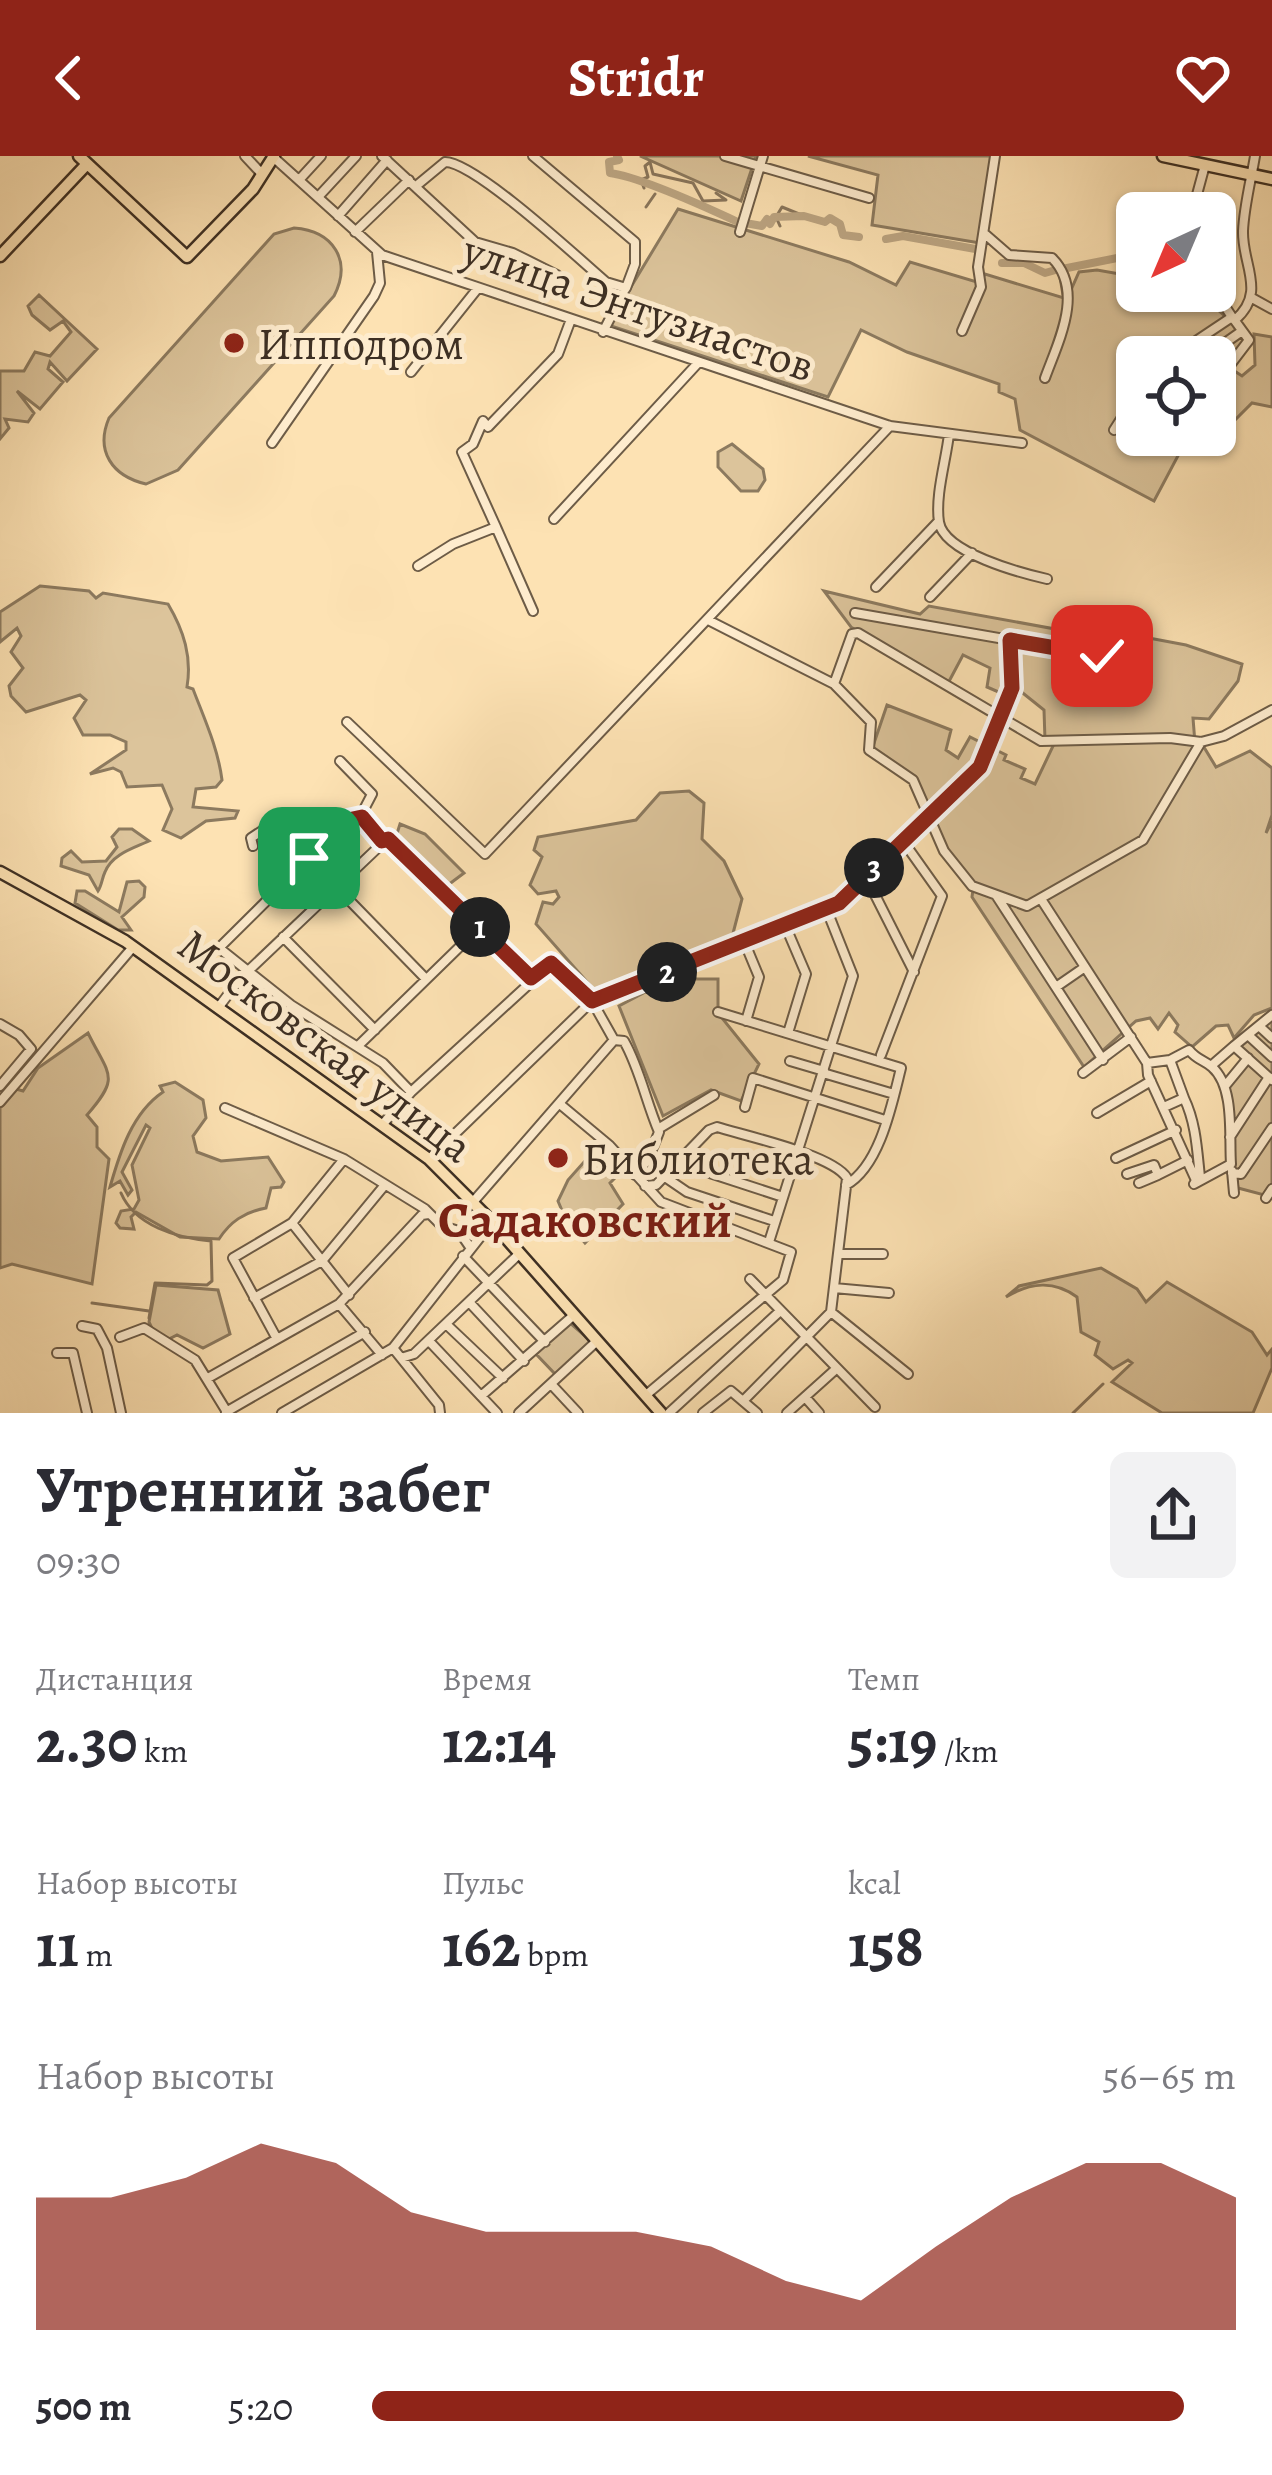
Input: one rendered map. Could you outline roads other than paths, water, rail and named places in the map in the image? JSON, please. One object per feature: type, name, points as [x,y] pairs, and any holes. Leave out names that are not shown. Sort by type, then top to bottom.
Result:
[{"type":"main road","points":[[0,256],[83,158],[185,256],[248,194],[273,156]]},
{"type":"main road","points":[[1163,156],[1271,179]]},
{"type":"main road","name":"Московская улица","points":[[0,872],[135,948],[429,1159],[665,1413]]},
{"type":"street","points":[[245,156],[262,173]]},
{"type":"street","name":"улица Энтузиастов","points":[[273,156],[377,252],[570,322],[890,426],[1022,443]]},
{"type":"street","points":[[299,180],[321,156]]},
{"type":"street","points":[[318,197],[356,156]]},
{"type":"street","points":[[533,156],[634,242],[635,264],[603,332]]},
{"type":"street","points":[[725,156],[761,161],[869,198]]},
{"type":"street","points":[[962,331],[981,287],[977,267],[986,235],[995,156]]},
{"type":"street","points":[[1205,336],[1233,318],[1252,298],[1253,278],[1243,234],[1255,156]]},
{"type":"street","points":[[338,216],[384,158],[476,242],[513,253],[557,275]]},
{"type":"street","points":[[740,232],[761,161]]},
{"type":"street","points":[[1195,192],[1200,161]]},
{"type":"street","points":[[355,232],[412,183],[451,162],[496,188],[606,282],[626,288]]},
{"type":"street","points":[[986,235],[1009,255],[1052,258],[1060,266],[1069,309],[1045,378]]},
{"type":"street","points":[[272,443],[374,296],[380,283],[377,252]]},
{"type":"street","points":[[411,372],[478,288]]},
{"type":"street","points":[[1252,298],[1272,309]]},
{"type":"street","points":[[1229,312],[1249,340],[1236,357]]},
{"type":"street","points":[[532,611],[462,452],[473,444],[483,421],[488,427],[558,354],[570,322]]},
{"type":"street","points":[[1235,336],[1242,331]]},
{"type":"street","points":[[554,519],[698,363]]},
{"type":"street","points":[[346,722],[485,854],[890,426]]},
{"type":"street","points":[[949,434],[939,521],[949,538],[972,553],[1047,579]]},
{"type":"street","points":[[876,587],[939,521]]},
{"type":"street","points":[[418,566],[453,544],[496,527]]},
{"type":"street","points":[[930,597],[972,553]]},
{"type":"street","points":[[855,613],[1125,661]]},
{"type":"street","points":[[710,621],[834,684],[868,716],[872,729],[868,750],[913,780],[944,850],[972,886],[1027,906],[1143,839],[1201,742]]},
{"type":"street","points":[[834,684],[852,634],[858,633],[1041,741],[1169,738],[1201,742],[1224,736],[1272,710]]},
{"type":"street","points":[[429,1159],[592,1001],[839,903],[980,767],[1012,688],[1010,640]]},
{"type":"street","points":[[340,761],[372,794],[359,818]]},
{"type":"street","points":[[359,818],[531,978]]},
{"type":"street","points":[[359,818],[348,820],[219,948],[245,973],[358,1046],[411,1092]]},
{"type":"street","points":[[253,846],[251,838],[274,823],[426,979]]},
{"type":"street","points":[[218,1007],[245,973],[385,840]]},
{"type":"street","points":[[881,1055],[942,896],[903,841]]},
{"type":"street","points":[[866,877],[914,972]]},
{"type":"street","points":[[995,894],[1103,1060]]},
{"type":"street","points":[[1041,899],[1148,1063],[1151,1081],[1195,1178]]},
{"type":"street","points":[[769,1242],[853,970],[826,908]]},
{"type":"street","points":[[785,925],[806,974],[788,1033]]},
{"type":"street","points":[[358,1046],[480,927]]},
{"type":"street","points":[[283,937],[374,1030]]},
{"type":"street","points":[[743,941],[759,977],[746,1021]]},
{"type":"street","points":[[0,1102],[135,948]]},
{"type":"street","points":[[382,1125],[411,1092],[551,963],[592,1001],[614,1040]]},
{"type":"street","points":[[1056,987],[1085,967]]},
{"type":"street","points":[[718,1012],[902,1068],[862,1174],[846,1182]]},
{"type":"street","points":[[1211,1066],[1272,1015]]},
{"type":"street","points":[[0,1024],[31,1049],[0,1086]]},
{"type":"street","points":[[1259,1026],[1272,1038]]},
{"type":"street","points":[[1248,1035],[1272,1058]]},
{"type":"street","points":[[1084,1073],[1131,1037]]},
{"type":"street","points":[[473,1202],[614,1040]]},
{"type":"street","points":[[614,1040],[624,1041],[635,1059],[644,1099],[658,1129]]},
{"type":"street","points":[[1229,1138],[1270,1078],[1234,1046]]},
{"type":"street","points":[[1148,1063],[1170,1060],[1189,1050],[1198,1061],[1211,1066],[1225,1086],[1234,1192]]},
{"type":"street","points":[[1225,1086],[1247,1058]]},
{"type":"street","points":[[1170,1060],[1193,1118],[1200,1177],[1193,1184],[1232,1168]]},
{"type":"street","points":[[790,1061],[894,1094]]},
{"type":"street","points":[[745,1106],[753,1078],[885,1120]]},
{"type":"street","points":[[1097,1113],[1151,1081]]},
{"type":"street","points":[[635,1175],[648,1160],[658,1129],[715,1095]]},
{"type":"street","points":[[1164,1107],[1184,1098]]},
{"type":"street","points":[[561,1105],[609,1145],[661,1202],[791,1252],[787,1274],[646,1395]]},
{"type":"street","points":[[225,1108],[344,1159],[442,1226],[459,1231],[470,1247]]},
{"type":"street","points":[[645,1186],[656,1185],[709,1130],[718,1127],[842,1170],[846,1182],[831,1312],[744,1400]]},
{"type":"street","points":[[1232,1168],[1241,1174],[1272,1128]]},
{"type":"street","points":[[1116,1158],[1176,1130]]},
{"type":"street","points":[[277,1339],[233,1258],[292,1223],[344,1159]]},
{"type":"street","points":[[1139,1183],[1188,1160]]},
{"type":"street","points":[[679,1163],[783,1197]]},
{"type":"street","points":[[1127,1174],[1154,1165],[1158,1174]]},
{"type":"street","points":[[665,1177],[687,1192],[775,1221]]},
{"type":"street","points":[[254,1298],[322,1261],[385,1186]]},
{"type":"street","points":[[208,1378],[339,1304],[422,1215],[429,1214]]},
{"type":"street","points":[[282,1413],[392,1348],[492,1222]]},
{"type":"street","points":[[292,1223],[350,1295]]},
{"type":"street","points":[[401,1358],[428,1341],[520,1253]]},
{"type":"street","points":[[838,1254],[883,1254]]},
{"type":"street","points":[[463,1256],[545,1342]]},
{"type":"street","points":[[750,1279],[875,1407]]},
{"type":"street","points":[[834,1288],[889,1293]]},
{"type":"street","points":[[469,1302],[524,1361]]},
{"type":"street","points":[[339,1304],[382,1355]]},
{"type":"street","points":[[665,1413],[778,1312]]},
{"type":"street","points":[[831,1312],[908,1374]]},
{"type":"street","points":[[481,1396],[574,1315]]},
{"type":"street","points":[[446,1324],[502,1378]]},
{"type":"street","points":[[82,1326],[97,1329],[106,1348],[122,1413]]},
{"type":"street","points":[[120,1337],[144,1328],[157,1340],[187,1353],[227,1412],[365,1332]]},
{"type":"street","points":[[428,1341],[497,1413]]},
{"type":"street","points":[[519,1413],[596,1341]]},
{"type":"street","points":[[392,1348],[439,1405],[440,1413]]},
{"type":"street","points":[[57,1352],[73,1352],[87,1413]]},
{"type":"street","points":[[787,1413],[836,1369]]},
{"type":"street","points":[[550,1384],[578,1413]]},
{"type":"street","points":[[703,1413],[728,1391],[757,1413]]},
{"type":"street","points":[[805,1397],[819,1413]]},
{"type":"street","points":[[529,1404],[538,1413]]},
{"type":"waterway","points":[[617,156],[619,160],[609,162],[610,173],[657,187],[740,223]]},
{"type":"waterway","points":[[644,188],[641,180],[648,177],[645,166],[650,162],[653,174],[693,183],[703,201]]},
{"type":"waterway","points":[[701,207],[703,201],[726,200],[716,193]]},
{"type":"waterway","points":[[646,207],[655,194]]},
{"type":"waterway","points":[[780,226],[776,217],[782,207],[804,216]]},
{"type":"waterway","points":[[745,223],[762,226],[774,217],[804,216],[825,222],[830,218],[840,224],[843,235],[859,237]]},
{"type":"waterway","points":[[886,239],[903,236],[981,250]]},
{"type":"waterway","points":[[1062,269],[1116,258]]},
{"type":"waterway","points":[[1002,263],[1024,263],[1045,273],[1059,269]]},
{"type":"waterway","points":[[1059,271],[1063,295]]},
{"type":"waterway","points":[[121,1193],[136,1214],[158,1228],[211,1241],[212,1281],[207,1285],[155,1283],[149,1318]]},
{"type":"waterway","points":[[92,1303],[149,1311]]},
{"type":"waterway","points":[[1073,1413],[1103,1384]]},
{"type":"place","name":"Ипподром","points":[[234,343]]},
{"type":"place","name":"Библиотека","points":[[558,1158]]},
{"type":"district","name":"Садаковский","points":[[585,1219]]}]
